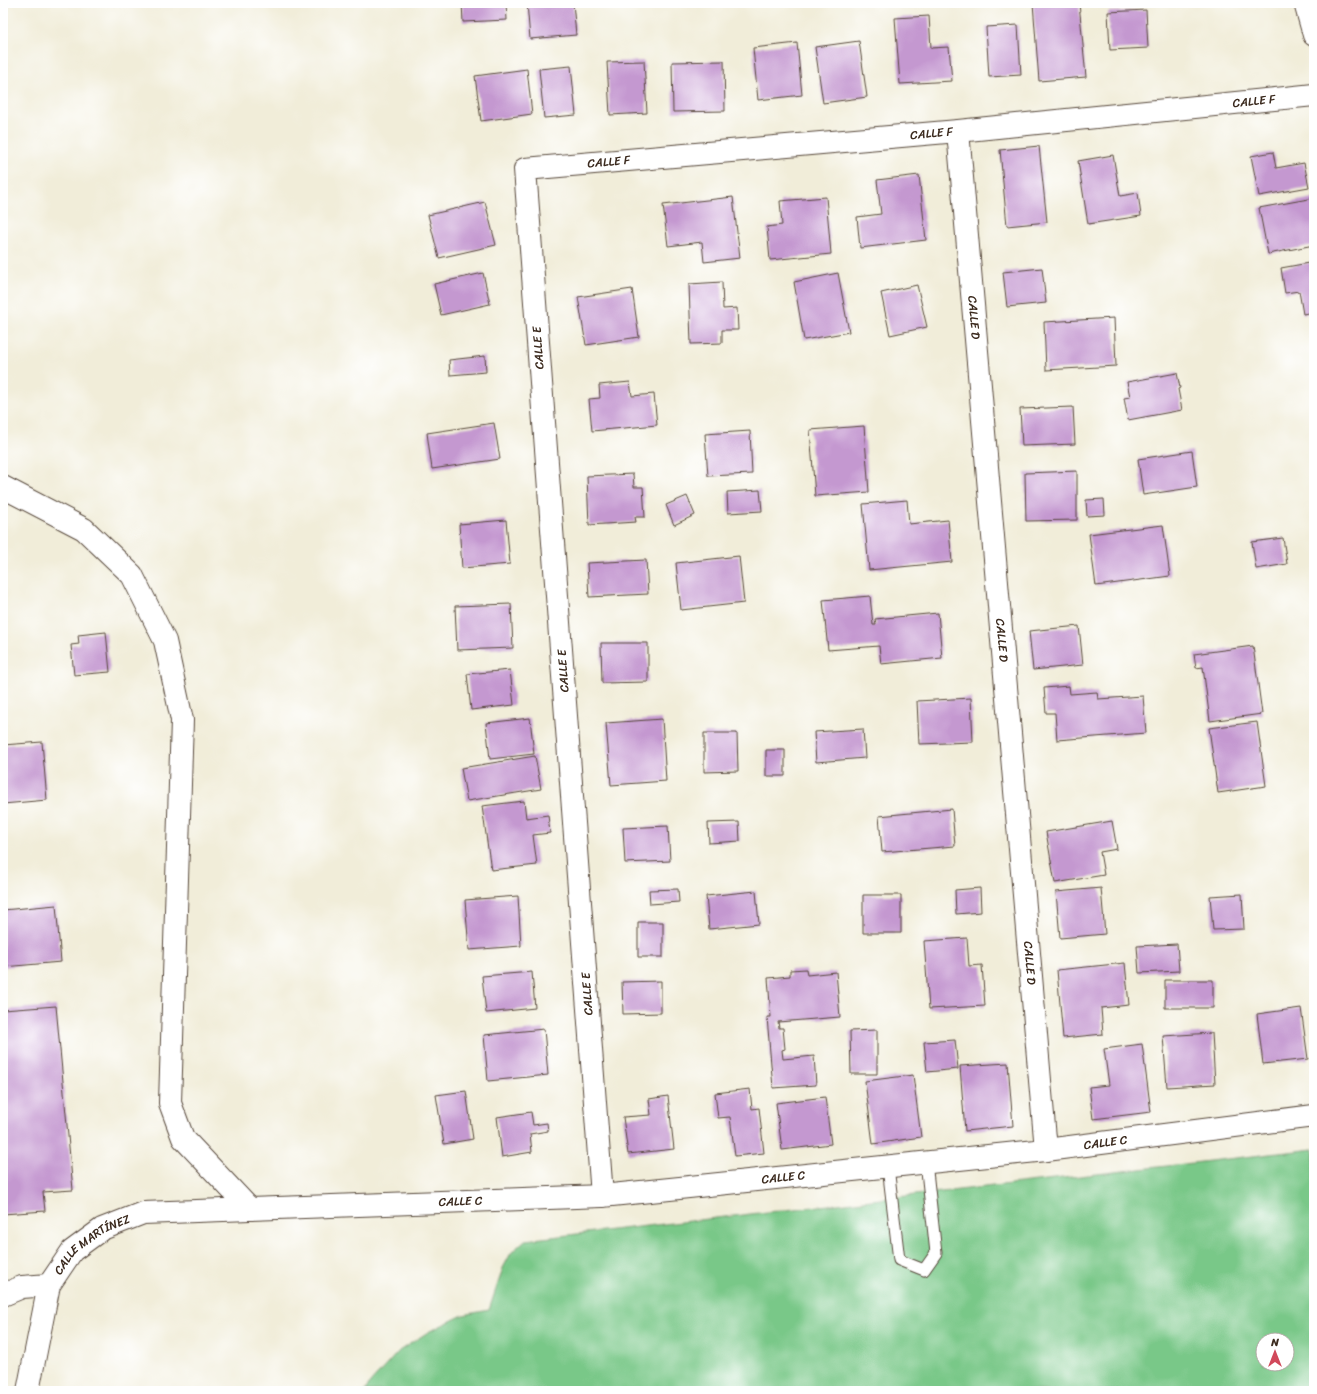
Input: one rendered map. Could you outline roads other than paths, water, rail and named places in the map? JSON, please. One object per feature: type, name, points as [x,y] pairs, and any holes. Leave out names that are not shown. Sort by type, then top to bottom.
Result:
[{"type":"street","points":[[1305,3],[1314,35]]},
{"type":"street","name":"CALLE F","points":[[549,167],[958,131],[1314,95]]},
{"type":"street","name":"CALLE D","points":[[958,131],[1046,1150]]},
{"type":"street","name":"CALLE E","points":[[549,167],[525,169],[602,1196]]},
{"type":"street","points":[[3,487],[84,529],[132,575],[165,641],[182,720],[170,1103],[183,1138],[250,1209]]},
{"type":"street","name":"CALLE C","points":[[250,1209],[602,1196],[1046,1150],[1314,1116]]},
{"type":"street","name":"CALLE MARTÍNEZ","points":[[28,1391],[49,1285],[72,1251],[102,1229],[143,1213],[250,1209]]},
{"type":"street","points":[[3,1295],[22,1286],[49,1285]]},
{"type":"lane","points":[[888,1166],[899,1260],[924,1270],[936,1253],[926,1162]]}]
